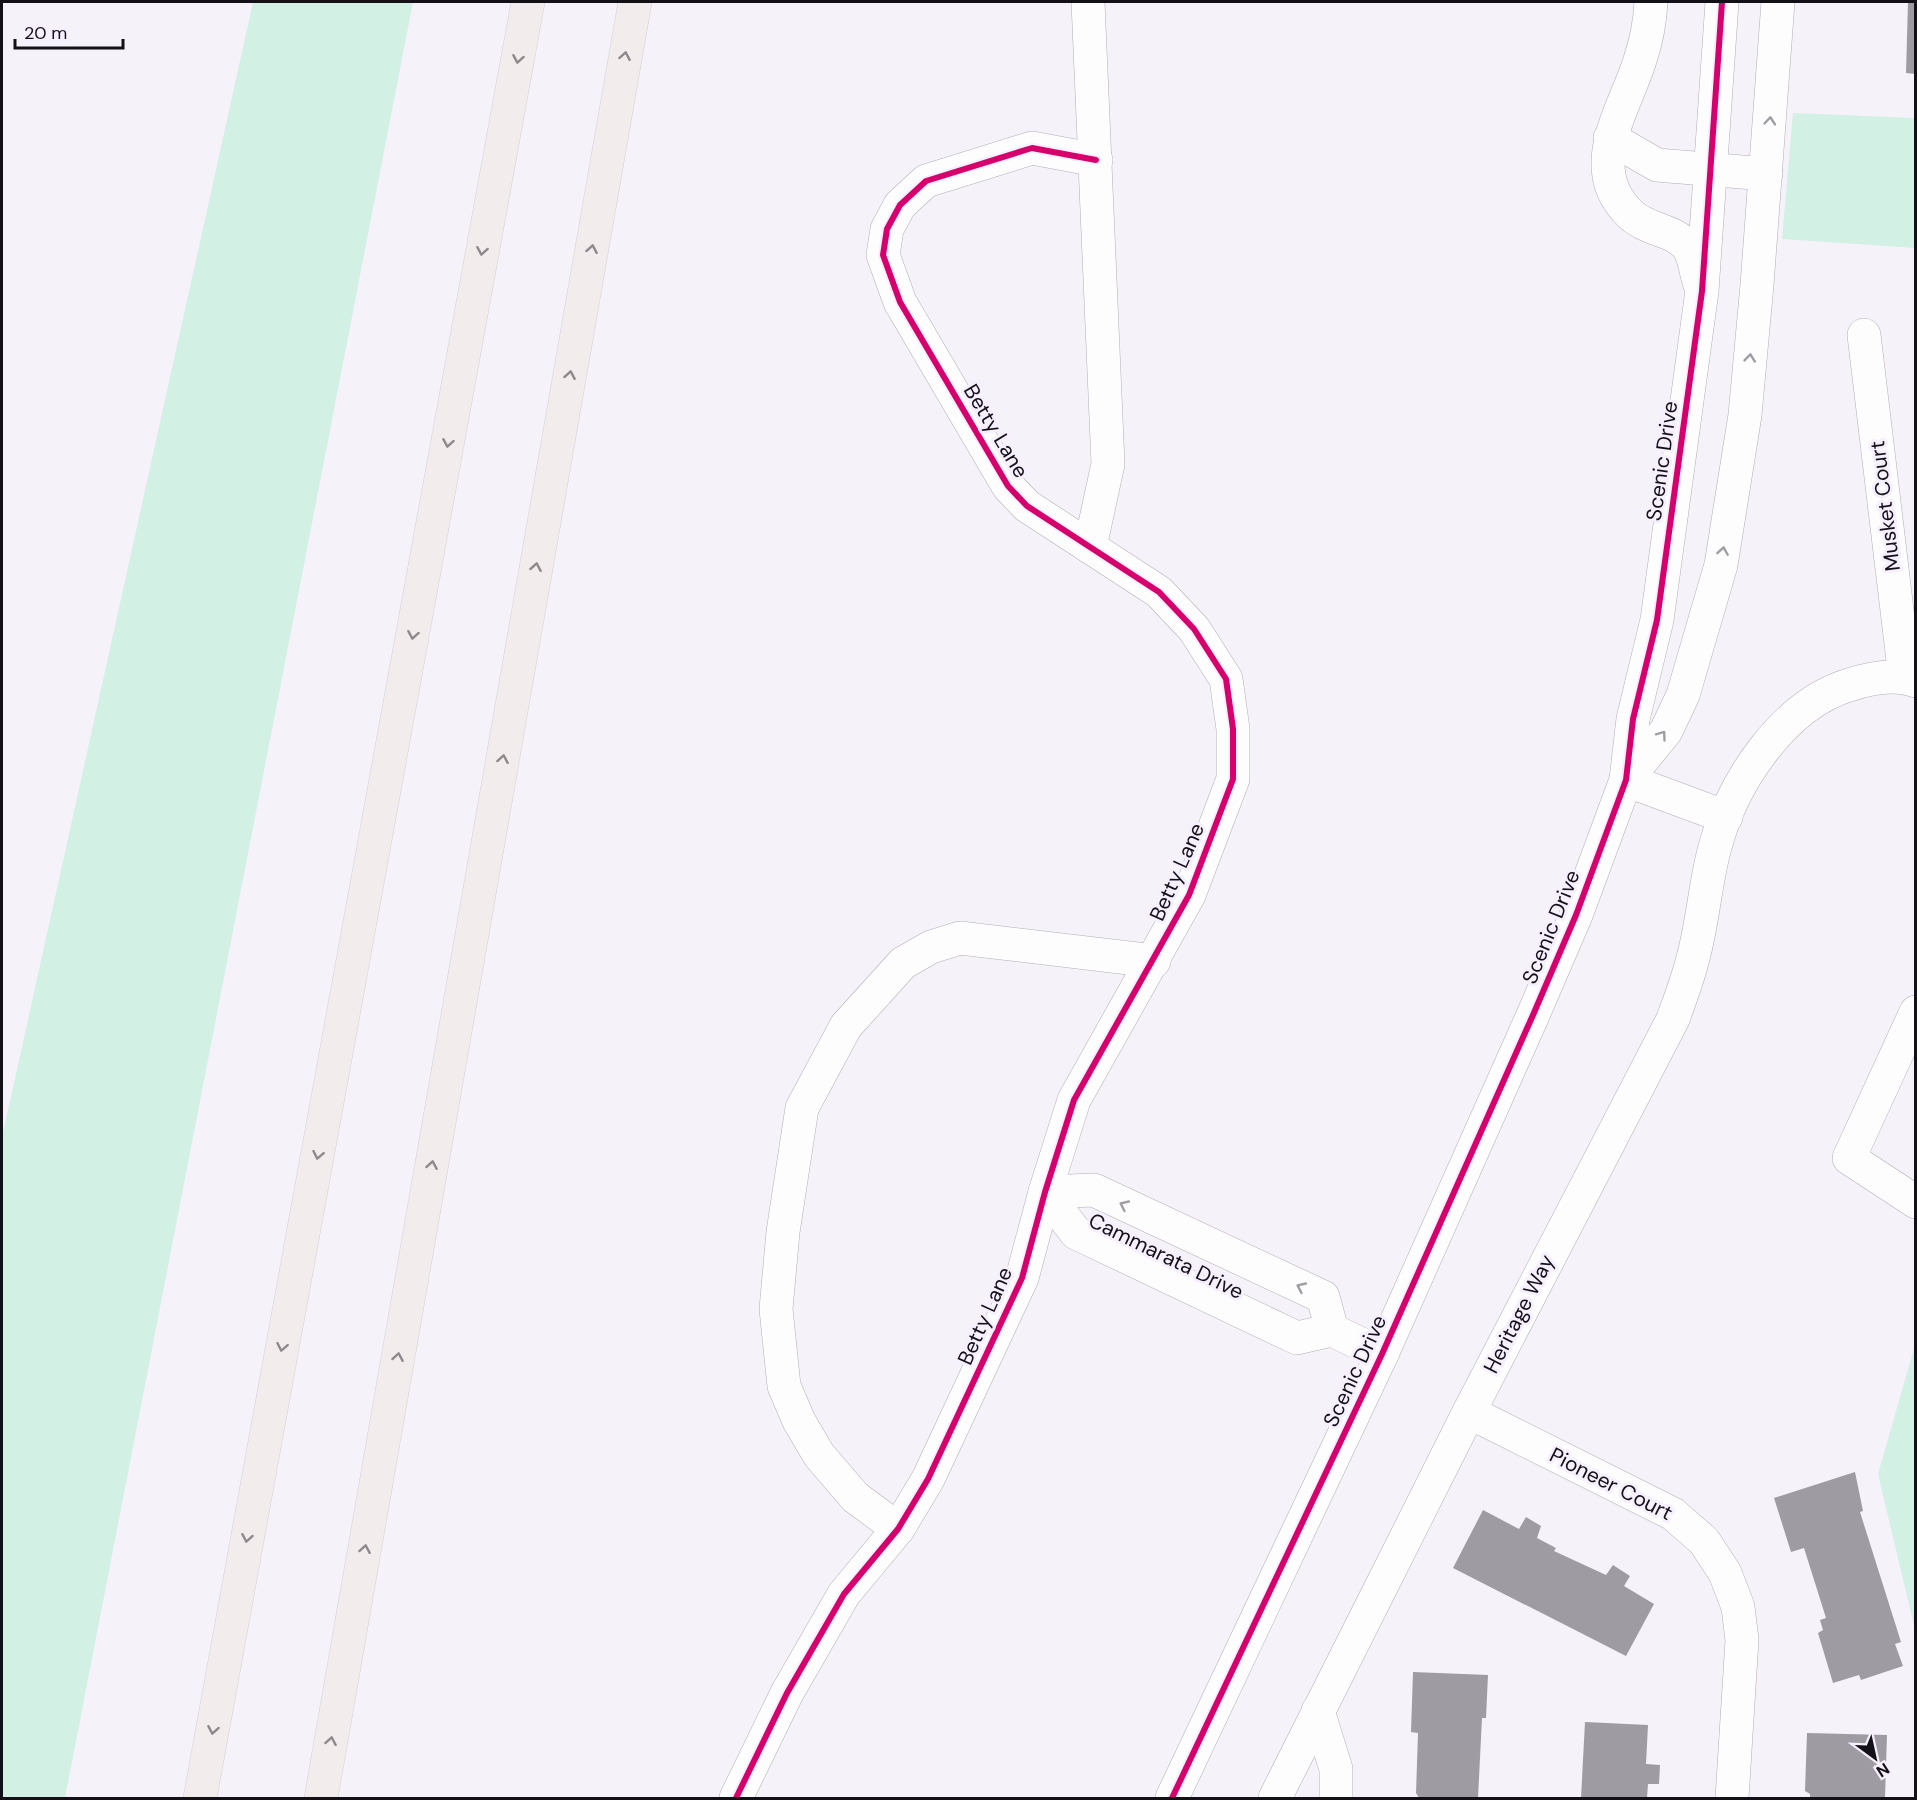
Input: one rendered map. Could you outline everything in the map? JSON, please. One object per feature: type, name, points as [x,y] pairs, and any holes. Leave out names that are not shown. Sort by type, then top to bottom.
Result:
[{"type":"highway","points":[[200,1798],[528,2]]},
{"type":"highway","points":[[321,1798],[635,2]]},
{"type":"street","points":[[1088,2],[1108,464],[1089,547]]},
{"type":"street","points":[[1651,2],[1641,58],[1610,138],[1607,161],[1612,188],[1629,213],[1651,229],[1676,235],[1689,249],[1702,291]]},
{"type":"street","name":"Scenic Drive","points":[[1172,1798],[1382,1354],[1576,915],[1626,780],[1633,719],[1657,620],[1702,291],[1722,2]]},
{"type":"street","name":"Scenic Drive","points":[[1626,780],[1666,731],[1683,695],[1721,565],[1745,415],[1778,2]]},
{"type":"street","points":[[1610,138],[1657,165],[1766,174]]},
{"type":"street","name":"Betty Lane","points":[[736,1798],[787,1693],[844,1594],[898,1529],[928,1479],[1022,1278],[1045,1192],[1074,1100],[1189,895],[1233,779],[1233,729],[1226,679],[1194,629],[1159,592],[1027,506],[1008,486],[900,302],[883,255],[887,229],[900,205],[926,181],[1032,148],[1096,159]]},
{"type":"street","name":"Musket Court","points":[[1864,335],[1910,679]]},
{"type":"street","name":"Heritage Way","points":[[1275,1798],[1468,1412],[1673,1019],[1693,958],[1715,847],[1726,817],[1750,772],[1780,728],[1806,705],[1835,689],[1868,679],[1910,679]]},
{"type":"street","points":[[1626,780],[1726,817]]},
{"type":"street","points":[[898,1529],[855,1497],[819,1455],[799,1421],[784,1386],[776,1310],[783,1232],[802,1108],[846,1026],[903,963],[931,946],[960,938],[1154,961]]},
{"type":"street","points":[[1916,1012],[1849,1158],[1916,1202]]},
{"type":"street","name":"Cammarata Drive","points":[[1094,1190],[1323,1297],[1332,1330],[1297,1338],[1076,1233],[1045,1192],[1094,1190]]},
{"type":"street","points":[[1332,1330],[1382,1354]]},
{"type":"street","name":"Pioneer Court","points":[[1468,1412],[1673,1514],[1704,1541],[1725,1573],[1738,1607],[1742,1640],[1732,1798]]},
{"type":"street","points":[[1318,1711],[1336,1769],[1336,1798]]},
{"type":"green space","points":[[253,2],[413,2],[65,1798],[2,1797],[2,1137]]},
{"type":"green space","points":[[1793,113],[1915,118],[1915,248],[1782,239]]},
{"type":"green space","points":[[1916,1345],[1915,1630],[1878,1474]]},
{"type":"building","points":[[1908,2],[1916,2],[1916,74],[1906,73]]},
{"type":"building","points":[[1855,1472],[1863,1511],[1860,1512],[1901,1642],[1895,1644],[1903,1666],[1861,1680],[1859,1675],[1833,1683],[1818,1633],[1823,1630],[1820,1620],[1826,1618],[1804,1548],[1791,1552],[1774,1498]]},
{"type":"building","points":[[1483,1510],[1519,1529],[1526,1517],[1541,1526],[1537,1538],[1556,1548],[1554,1551],[1606,1575],[1613,1565],[1630,1576],[1624,1586],[1654,1604],[1626,1656],[1453,1568]]},
{"type":"building","points":[[1413,1672],[1488,1675],[1486,1718],[1482,1718],[1478,1798],[1419,1798],[1416,1793],[1418,1733],[1411,1732]]},
{"type":"building","points":[[1585,1722],[1648,1725],[1646,1764],[1660,1765],[1659,1784],[1648,1784],[1647,1798],[1581,1798]]},
{"type":"building","points":[[1807,1733],[1887,1735],[1885,1798],[1810,1798],[1810,1794],[1805,1791]]},
{"type":"cycle path","points":[[1172,1798],[1382,1354],[1576,915],[1626,780],[1633,719],[1657,620],[1702,291],[1722,2]]},
{"type":"cycle path","points":[[736,1798],[787,1693],[844,1594],[898,1529],[928,1479],[1022,1278],[1045,1192],[1074,1100],[1189,895],[1233,779],[1233,729],[1226,679],[1194,629],[1159,592],[1027,506],[1008,486],[900,302],[883,255],[887,229],[900,205],[926,181],[1032,148],[1096,160]]}]
